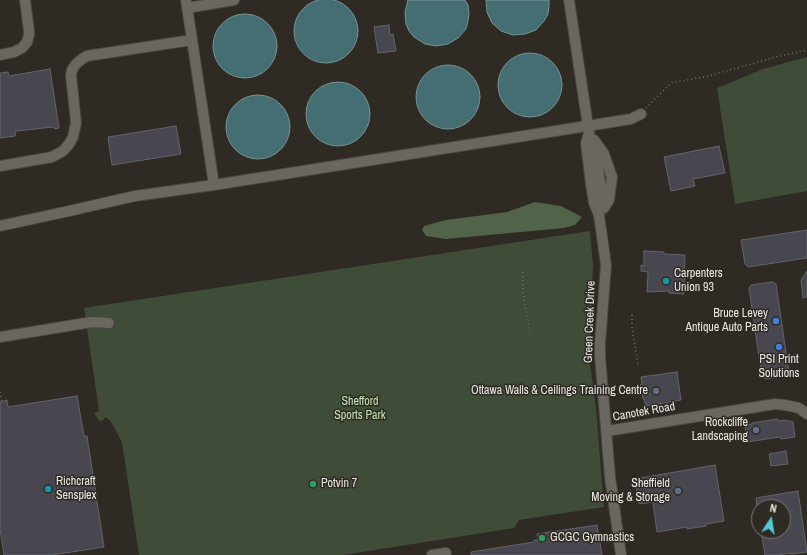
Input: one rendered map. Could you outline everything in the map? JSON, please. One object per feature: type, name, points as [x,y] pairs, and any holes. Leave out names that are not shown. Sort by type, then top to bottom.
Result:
[{"type":"street","points":[[0,55],[14,52],[22,48],[27,42],[29,31],[25,0]]},
{"type":"street","points":[[214,185],[187,4],[234,0]]},
{"type":"street","name":"Green Creek Drive","points":[[569,0],[588,130],[597,161],[601,188],[602,203],[599,214],[606,265],[600,344],[607,431]]},
{"type":"street","points":[[0,166],[52,157],[63,151],[69,144],[73,137],[76,123],[71,75],[76,64],[82,59],[87,56],[192,40]]},
{"type":"street","points":[[0,226],[135,196],[588,130],[631,119],[641,114]]},
{"type":"street","points":[[0,337],[92,322],[109,323]]},
{"type":"street","name":"Canotek Road","points":[[621,555],[610,477],[607,431],[775,404],[799,408],[807,414]]},
{"type":"street","points":[[432,555],[446,553]]},
{"type":"path","points":[[641,114],[671,83],[708,76],[807,50]]},
{"type":"path","points":[[523,272],[523,293],[530,332]]},
{"type":"path","points":[[632,315],[632,327],[638,365]]},
{"type":"path","points":[[0,392],[2,402]]},
{"type":"green space","points":[[807,57],[807,191],[735,204],[717,88],[763,69]]},
{"type":"green space","points":[[535,202],[561,206],[582,217],[575,225],[564,228],[446,239],[426,236],[422,230],[424,226],[446,220],[507,212]]},
{"type":"green space","name":"Shefford Sports Park","points":[[590,231],[593,265],[590,363],[596,408],[604,507],[519,520],[514,528],[343,555],[139,555],[122,442],[111,422],[106,417],[100,422],[94,413],[99,411],[84,308]]},
{"type":"water","points":[[326,-1],[338,1],[349,8],[356,19],[358,31],[356,43],[349,54],[338,61],[326,63],[314,61],[303,54],[296,43],[294,31],[296,19],[303,8],[314,1]]},
{"type":"water","points":[[408,0],[465,0],[468,5],[469,13],[466,29],[458,38],[448,44],[436,46],[425,44],[414,37],[406,24],[405,12]]},
{"type":"water","points":[[486,0],[549,0],[548,14],[536,30],[525,34],[513,35],[501,31],[492,23],[487,12]]},
{"type":"water","points":[[245,14],[257,16],[268,23],[275,34],[277,46],[275,58],[268,69],[257,76],[245,78],[233,76],[222,69],[215,58],[213,46],[215,34],[222,23],[233,16]]},
{"type":"water","points":[[530,53],[542,55],[553,62],[560,73],[562,85],[560,97],[553,108],[542,115],[530,117],[518,115],[507,108],[500,97],[498,85],[500,73],[507,62],[518,55]]},
{"type":"water","points":[[448,65],[460,67],[471,74],[478,85],[480,97],[478,109],[471,120],[460,127],[448,129],[436,127],[425,120],[418,109],[416,97],[418,85],[425,74],[436,67]]},
{"type":"water","points":[[338,82],[350,84],[361,91],[368,102],[370,114],[368,126],[361,137],[350,144],[338,146],[326,144],[315,137],[308,126],[306,114],[308,102],[315,91],[326,84]]},
{"type":"water","points":[[258,95],[270,97],[281,104],[288,115],[290,127],[288,139],[281,150],[270,157],[258,159],[246,157],[235,150],[228,139],[226,127],[228,115],[235,104],[246,97]]},
{"type":"building","points":[[389,25],[390,35],[393,34],[396,51],[378,53],[374,27]]},
{"type":"building","points":[[50,69],[59,128],[55,129],[53,127],[16,131],[15,136],[0,138],[0,73],[8,72],[9,76]]},
{"type":"building","points":[[176,126],[181,154],[112,165],[108,137]]},
{"type":"building","points":[[719,146],[725,173],[693,179],[695,186],[671,191],[664,157]]},
{"type":"building","points":[[807,230],[807,258],[748,267],[745,264],[741,240]]},
{"type":"building","name":"Carpenters Union 93","points":[[644,251],[685,255],[684,294],[669,293],[669,291],[647,292],[648,272],[641,271],[641,265],[644,266]]},
{"type":"building","points":[[807,271],[807,297],[803,298],[801,280]]},
{"type":"building","points":[[772,282],[776,284],[789,373],[787,376],[766,379],[762,377],[749,288],[751,285]]},
{"type":"building","points":[[677,372],[681,400],[646,406],[640,385],[642,384],[641,377]]},
{"type":"building","name":"Richcraft Sensplex","points":[[77,396],[84,436],[87,436],[104,547],[52,555],[4,555],[0,529],[0,402],[7,400],[8,407]]},
{"type":"building","points":[[777,419],[778,421],[784,420],[793,422],[795,437],[781,439],[780,437],[747,442],[745,425]]},
{"type":"building","points":[[786,451],[788,464],[771,466],[769,454]]},
{"type":"building","name":"Sheffield Moving & Storage","points":[[715,465],[724,521],[706,524],[706,526],[687,529],[687,527],[657,532],[653,502],[639,504],[635,479]]},
{"type":"building","points":[[798,491],[807,552],[765,555],[762,539],[791,539],[791,499],[756,498]]},
{"type":"building","points":[[597,525],[602,555],[471,555],[471,552],[534,542],[534,540],[538,540],[537,534]]},
{"type":"place","name":"Carpenters Union 93","points":[[666,281]]},
{"type":"place","name":"Bruce Levey Antique Auto Parts","points":[[776,321]]},
{"type":"place","name":"PSI Print Solutions","points":[[779,347]]},
{"type":"place","name":"Ottawa Walls & Ceilings Training Centre","points":[[656,391]]},
{"type":"place","name":"Rockcliffe Landscaping","points":[[756,430]]},
{"type":"place","name":"Potvin 7","points":[[313,484]]},
{"type":"place","name":"Richcraft Sensplex","points":[[48,489]]},
{"type":"place","name":"Sheffield Moving & Storage","points":[[678,491]]},
{"type":"place","name":"GCGC Gymnastics","points":[[542,538]]}]
